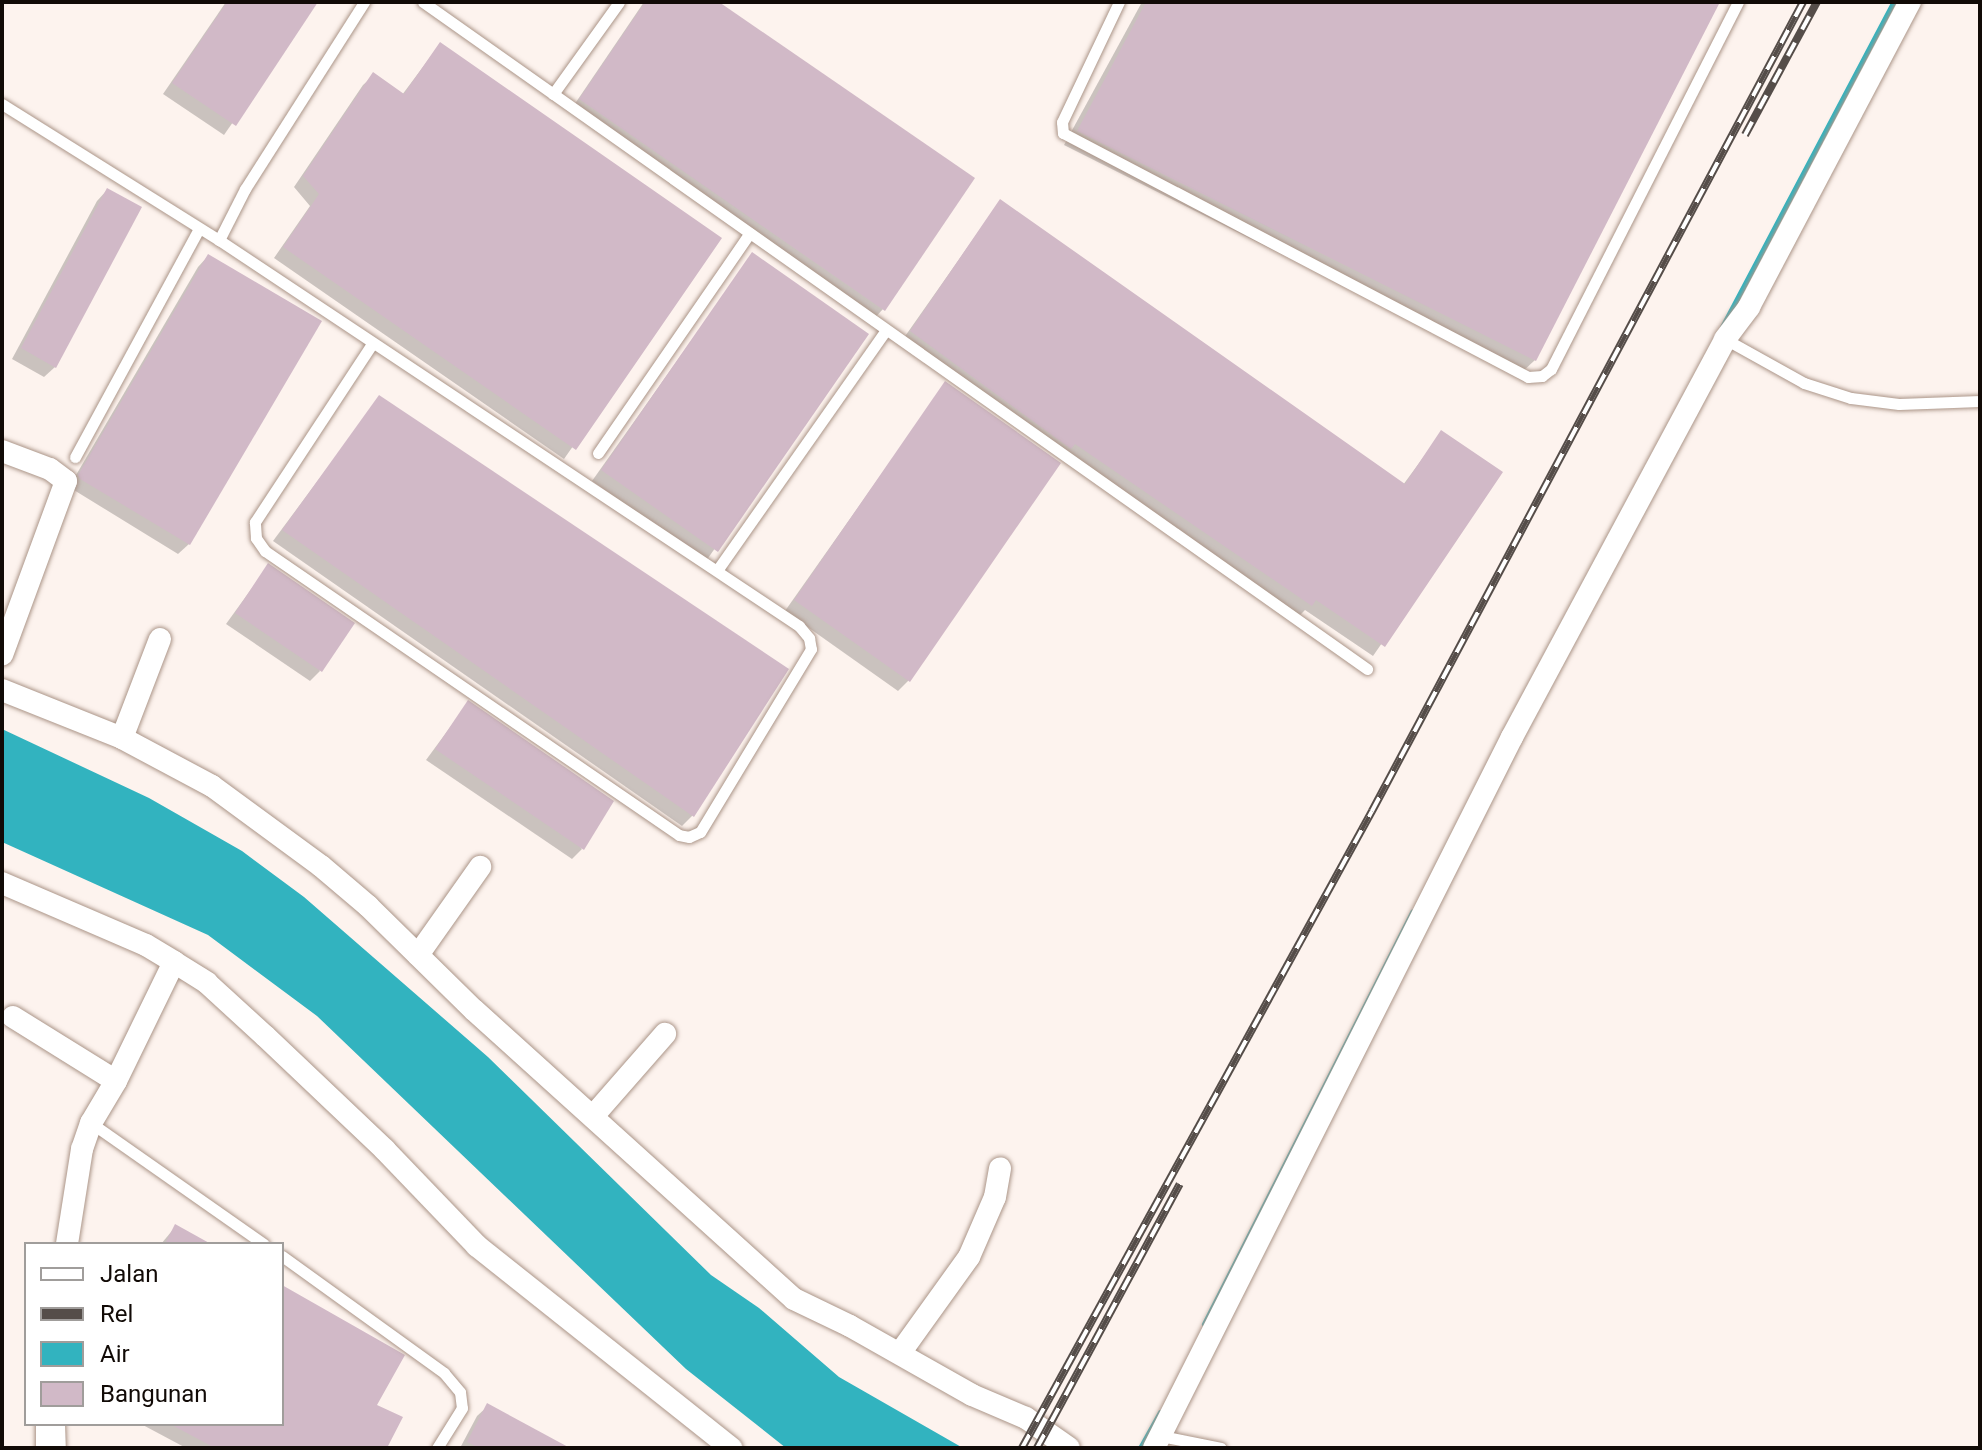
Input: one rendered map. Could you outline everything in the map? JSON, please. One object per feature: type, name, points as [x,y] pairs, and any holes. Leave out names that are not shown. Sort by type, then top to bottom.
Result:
[{"type":"street","points":[[1158,1442],[1317,1118],[1512,737],[1725,339],[1749,307],[1910,2]]},
{"type":"street","points":[[2,451],[61,474],[66,481],[2,655]]},
{"type":"street","points":[[122,738],[160,639]]},
{"type":"street","points":[[2,690],[122,738],[212,786],[344,886],[474,1010],[594,1115],[794,1299],[900,1353],[972,1395],[1026,1418],[1069,1448]]},
{"type":"street","points":[[418,955],[480,867]]},
{"type":"street","points":[[2,883],[146,945],[207,983],[385,1150],[477,1246],[731,1448]]},
{"type":"street","points":[[67,1242],[82,1149],[91,1123],[116,1081],[174,962]]},
{"type":"street","points":[[13,1017],[116,1081]]},
{"type":"street","points":[[594,1115],[665,1034]]},
{"type":"street","points":[[900,1353],[969,1257],[995,1197],[1000,1168]]},
{"type":"street","points":[[47,1426],[47,1448]]},
{"type":"lane","points":[[219,240],[245,189],[364,2]]},
{"type":"lane","points":[[423,2],[1367,669]]},
{"type":"lane","points":[[553,94],[619,2]]},
{"type":"lane","points":[[1119,2],[1062,122],[1063,133],[1528,377],[1542,376],[1551,369],[1738,2]]},
{"type":"lane","points":[[2,104],[219,240],[563,472],[718,569],[799,626],[809,638],[811,649],[700,832],[689,837],[679,835],[265,551],[256,538],[255,522],[372,344]]},
{"type":"lane","points":[[75,457],[199,229]]},
{"type":"lane","points":[[598,453],[750,233]]},
{"type":"lane","points":[[718,569],[886,330]]},
{"type":"lane","points":[[1725,339],[1804,383],[1851,398],[1899,404],[1980,401]]},
{"type":"lane","points":[[91,1123],[261,1242]]},
{"type":"lane","points":[[284,1257],[444,1373],[463,1400],[462,1408],[439,1448]]},
{"type":"lane","points":[[59,1426],[60,1448]]},
{"type":"lane","points":[[1158,1442],[1221,1448]]},
{"type":"water","points":[[2,729],[149,798],[242,851],[304,897],[488,1057],[711,1275],[759,1308],[839,1377],[963,1448],[786,1448],[686,1369],[317,1016],[208,935],[2,842]]},
{"type":"building","points":[[227,2],[318,2],[236,126],[172,83]]},
{"type":"building","points":[[645,2],[719,2],[975,178],[885,311],[579,99]]},
{"type":"building","points":[[1146,2],[1720,2],[1536,361],[1077,131]]},
{"type":"building","points":[[440,42],[722,238],[576,450],[283,247],[319,194],[303,176],[373,72],[404,94]]},
{"type":"building","points":[[107,188],[142,207],[56,368],[21,348]]},
{"type":"building","points":[[1000,199],[1405,484],[1441,430],[1503,472],[1385,647],[1316,600],[1312,606],[1075,444],[1071,449],[910,331]]},
{"type":"building","points":[[752,252],[869,334],[718,552],[601,470]]},
{"type":"building","points":[[208,254],[322,321],[190,545],[78,475]]},
{"type":"building","points":[[945,381],[1061,463],[910,682],[794,600]]},
{"type":"building","points":[[379,395],[789,669],[694,817],[282,530]]},
{"type":"building","points":[[268,563],[355,623],[322,672],[235,613]]},
{"type":"building","points":[[468,700],[614,801],[584,850],[435,749]]},
{"type":"building","points":[[175,1224],[207,1242],[166,1242]]},
{"type":"building","points":[[284,1286],[405,1355],[377,1405],[403,1417],[387,1448],[215,1448],[174,1426],[284,1426]]},
{"type":"building","points":[[487,1403],[570,1448],[479,1448],[467,1442]]},
{"type":"waterway","points":[[1722,327],[1893,2]]},
{"type":"waterway","points":[[1204,1324],[1412,912]]},
{"type":"waterway","points":[[1140,1448],[1160,1412]]},
{"type":"railway","points":[[1022,1448],[1372,811],[1803,2]]},
{"type":"railway","points":[[1745,135],[1817,2]]},
{"type":"railway","points":[[1037,1448],[1180,1184]]}]
